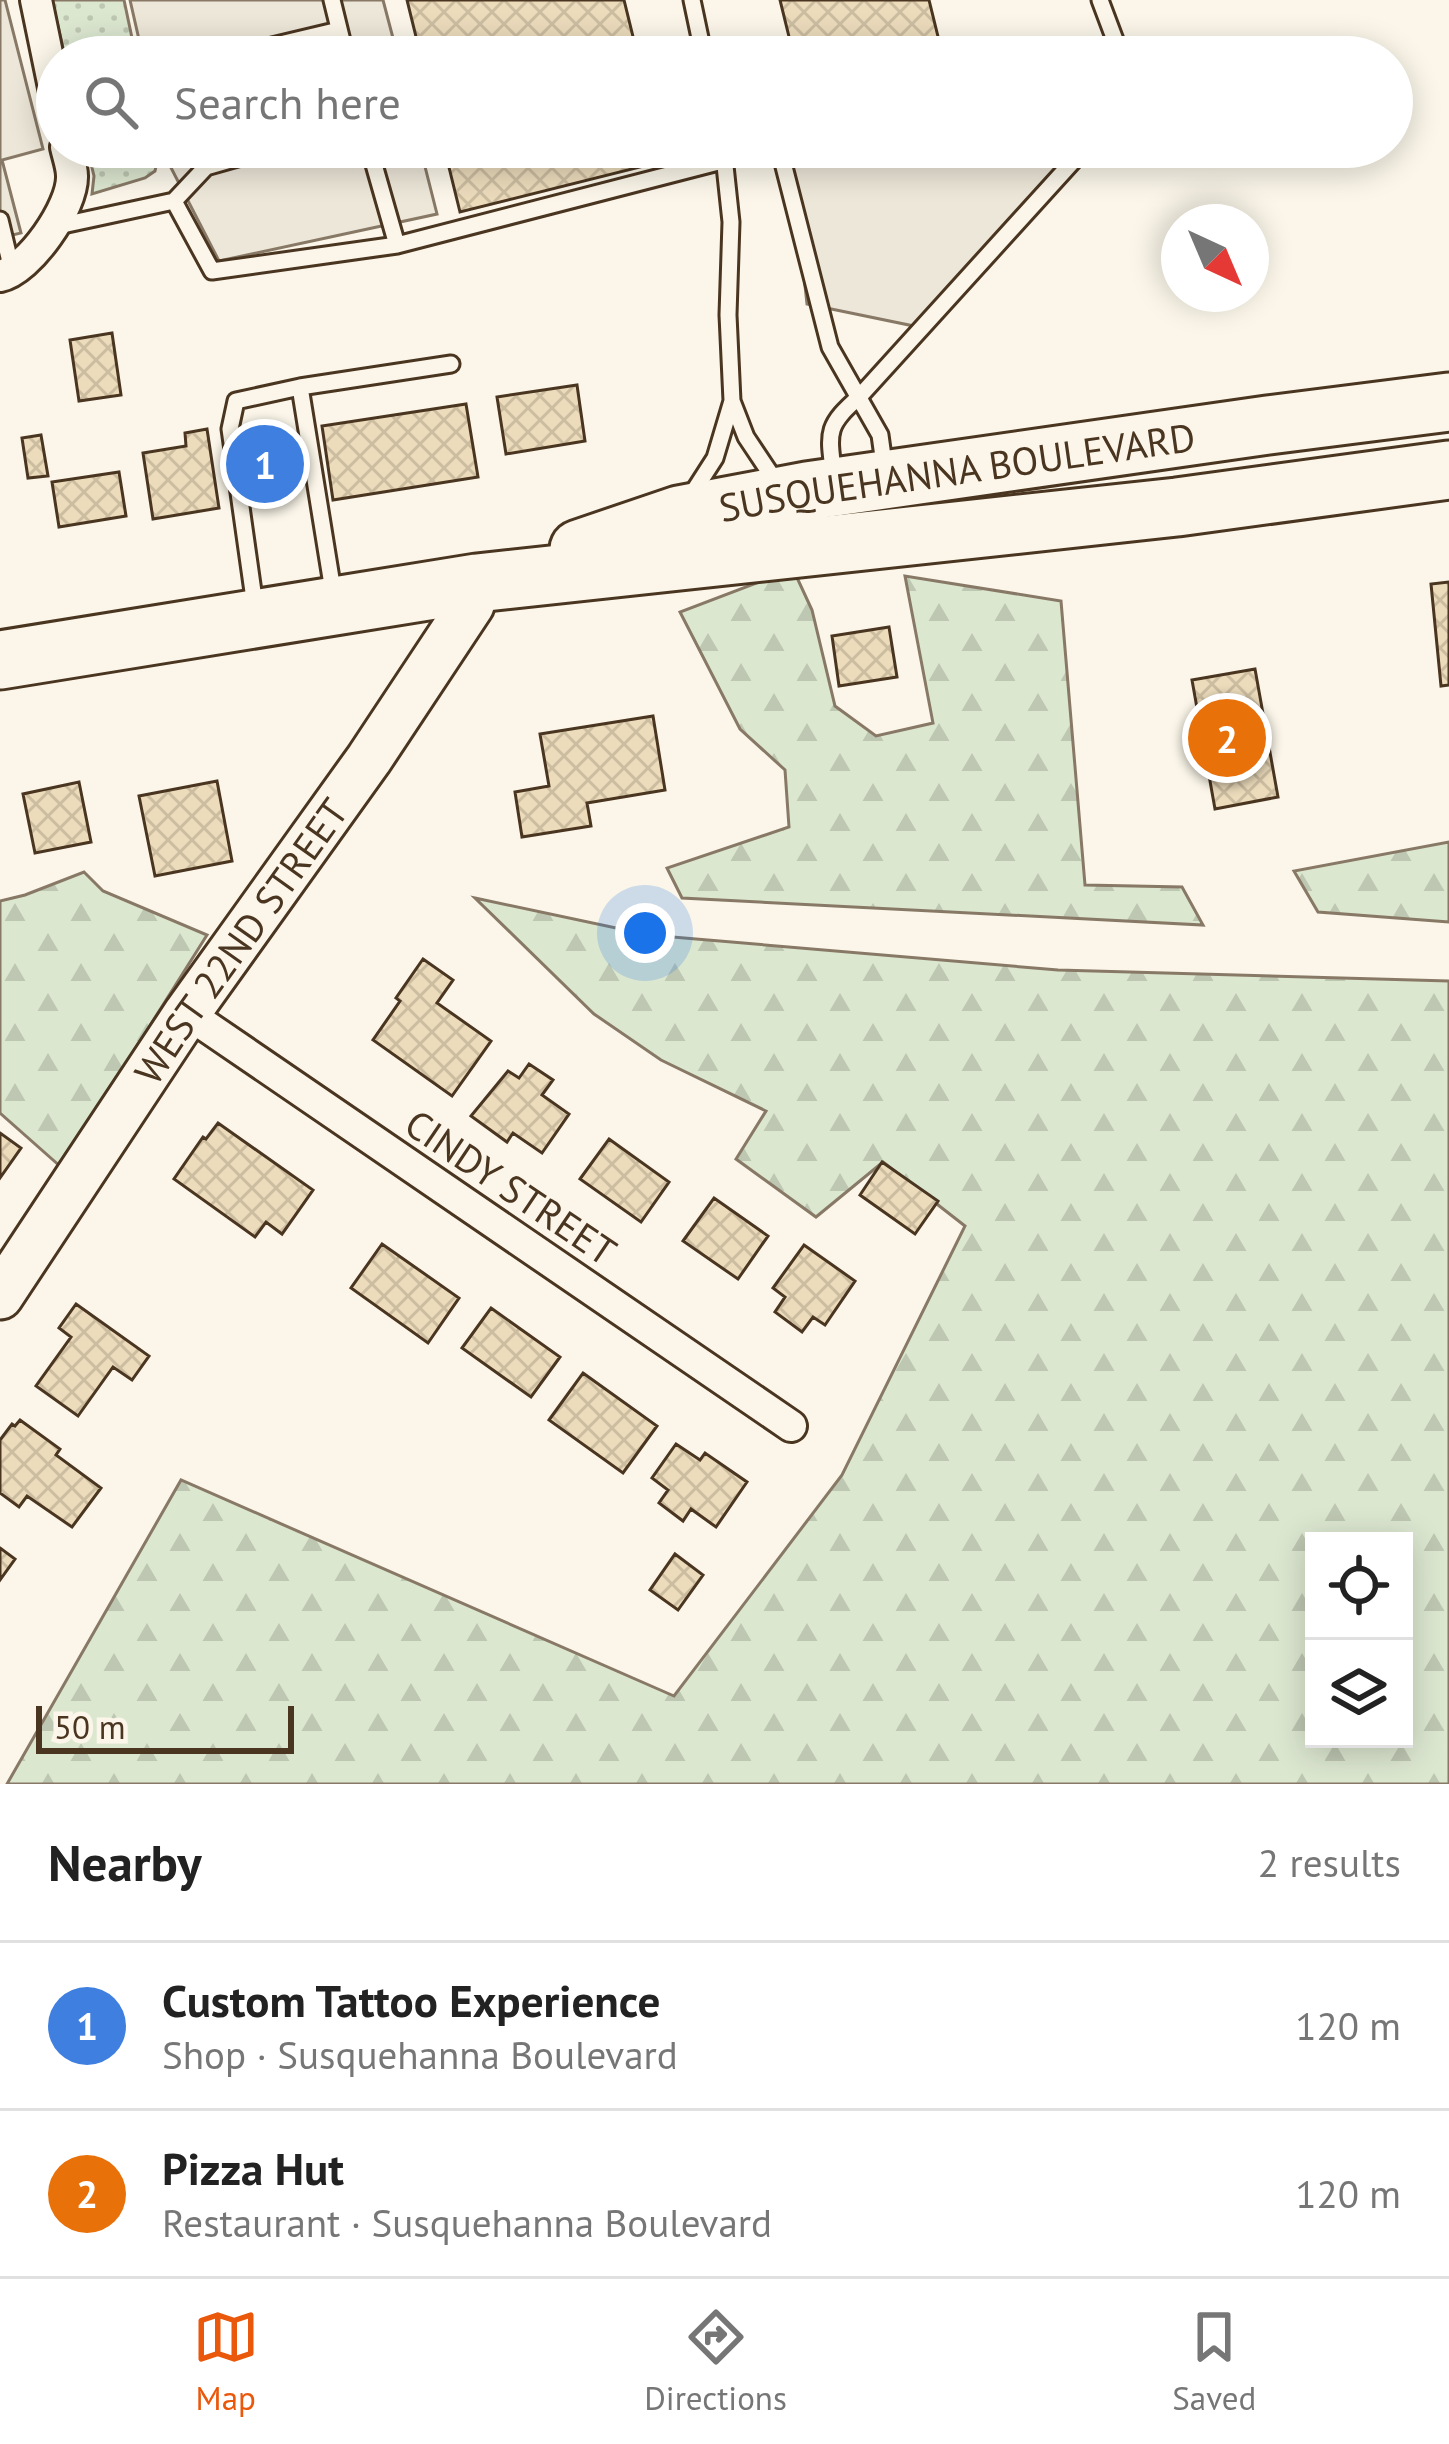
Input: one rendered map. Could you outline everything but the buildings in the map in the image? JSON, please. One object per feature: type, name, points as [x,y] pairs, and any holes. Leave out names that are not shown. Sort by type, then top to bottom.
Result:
[{"type":"highway","name":"SUSQUEHANNA BOULEVARD","points":[[477,583],[679,515],[836,487],[1449,402]]},
{"type":"highway","name":"SUSQUEHANNA BOULEVARD","points":[[0,660],[477,583],[1177,507],[1449,470]]},
{"type":"street","points":[[36,0],[43,36]]},
{"type":"street","points":[[6,275],[55,226],[73,180],[70,168]]},
{"type":"street","name":"WEST 22ND STREET","points":[[0,1296],[187,1012],[369,759],[471,605],[477,583]]},
{"type":"street","name":"CINDY STREET","points":[[187,1012],[791,1426]]},
{"type":"lane","points":[[332,0],[341,36]]},
{"type":"lane","points":[[692,0],[700,36]]},
{"type":"lane","points":[[1100,0],[1112,36]]},
{"type":"lane","points":[[314,36],[339,30]]},
{"type":"lane","points":[[55,226],[174,201],[205,168]]},
{"type":"lane","points":[[375,168],[397,245]]},
{"type":"lane","points":[[174,201],[212,271],[397,245],[672,168]]},
{"type":"lane","points":[[726,168],[732,401],[746,437],[836,487]]},
{"type":"lane","points":[[784,168],[830,347],[880,435],[836,487]]},
{"type":"lane","points":[[836,487],[830,441],[833,420],[1067,168]]},
{"type":"lane","points":[[0,220],[6,275]]},
{"type":"lane","points":[[257,619],[230,429],[236,401],[451,364]]},
{"type":"lane","points":[[300,387],[336,606]]},
{"type":"lane","points":[[679,515],[715,458],[732,401]]},
{"type":"green space","points":[[52,0],[124,0],[132,36],[60,36]]},
{"type":"green space","points":[[92,168],[156,168],[145,178],[92,194]]},
{"type":"green space","points":[[793,569],[812,610],[835,706],[876,736],[933,723],[905,576],[1061,601],[1085,885],[1182,887],[1203,925],[682,898],[667,868],[789,827],[785,770],[740,729],[680,612]]},
{"type":"green space","points":[[1449,842],[1449,922],[1318,912],[1294,871]]},
{"type":"green space","points":[[84,872],[103,891],[207,935],[61,1167],[0,1113],[0,901]]},
{"type":"green space","points":[[475,898],[649,935],[1058,970],[1449,981],[1449,1784],[7,1784],[181,1480],[674,1696],[842,1475],[965,1226],[883,1162],[816,1217],[736,1159],[766,1111],[661,1060],[594,1014]]},
{"type":"shaded area","points":[[0,0],[5,0],[36,122],[36,151],[2,160],[21,233],[0,238]]},
{"type":"shaded area","points":[[130,0],[383,0],[392,36],[138,36]]},
{"type":"shaded area","points":[[171,168],[425,168],[437,214],[219,261]]},
{"type":"shaded area","points":[[792,168],[1056,168],[914,326],[807,304]]},
{"type":"place","name":"Custom Tattoo Experience","points":[[265,464]]},
{"type":"place","name":"Pizza Hut","points":[[1227,738]]}]
